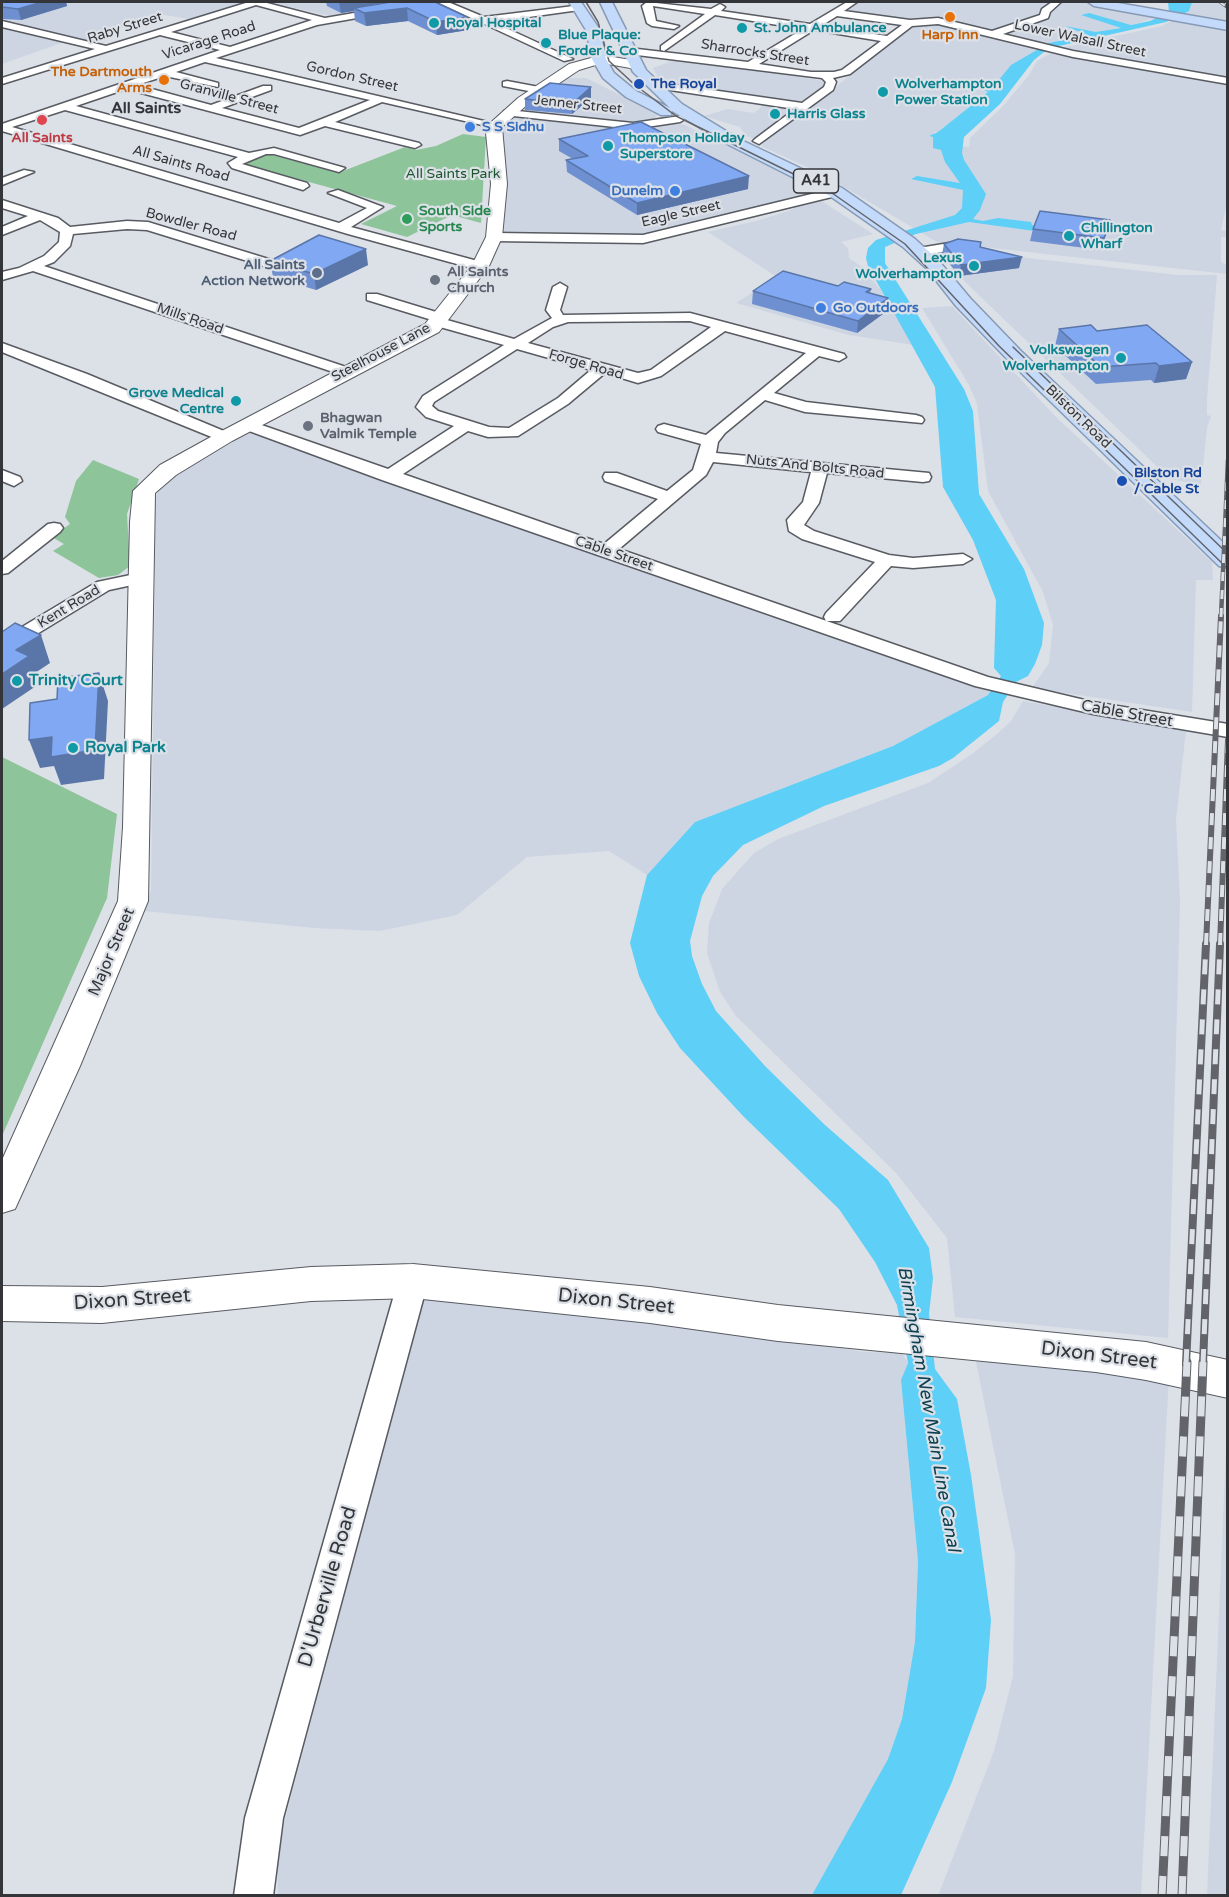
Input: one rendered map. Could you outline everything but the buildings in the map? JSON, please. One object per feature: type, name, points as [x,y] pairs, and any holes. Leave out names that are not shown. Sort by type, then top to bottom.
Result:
[{"type":"highway","points":[[577,4],[591,6],[597,2]]},
{"type":"highway","name":"Bilston Road","points":[[606,2],[635,63],[677,107],[734,142],[836,192],[907,242],[1014,355],[1227,561]]},
{"type":"highway","points":[[1094,2],[1166,13],[1227,26]]},
{"type":"highway","points":[[577,4],[593,30],[605,64]]},
{"type":"highway","name":"A41","points":[[605,64],[631,94],[734,142]]},
{"type":"street","points":[[255,2],[323,20]]},
{"type":"street","name":"Raby Street","points":[[2,81],[255,2]]},
{"type":"street","name":"Vicarage Road","points":[[2,128],[64,105],[323,20],[431,2]]},
{"type":"street","points":[[442,2],[568,58]]},
{"type":"street","points":[[674,26],[652,23],[647,6],[652,2],[890,39]]},
{"type":"street","points":[[664,48],[727,2]]},
{"type":"street","points":[[749,66],[853,2]]},
{"type":"street","points":[[994,34],[1045,16],[1045,11],[1057,2]]},
{"type":"street","points":[[484,20],[562,9],[577,4]]},
{"type":"street","points":[[835,12],[910,24],[928,21]]},
{"type":"street","points":[[917,13],[928,21]]},
{"type":"street","name":"Lower Walsall Street","points":[[928,21],[955,24],[1055,50],[1227,81]]},
{"type":"street","points":[[2,24],[105,48]]},
{"type":"street","points":[[759,141],[829,88],[831,82],[826,76],[846,72],[910,24]]},
{"type":"street","points":[[158,32],[230,50]]},
{"type":"street","points":[[274,35],[292,39]]},
{"type":"street","points":[[561,76],[605,64],[621,56],[616,39],[621,35]]},
{"type":"street","name":"Sharrocks Street","points":[[635,63],[680,56]]},
{"type":"street","name":"Sharrocks Street","points":[[635,63],[680,56],[826,76]]},
{"type":"street","name":"Gordon Street","points":[[202,59],[495,124]]},
{"type":"street","points":[[495,124],[539,90],[574,67],[635,63]]},
{"type":"street","points":[[2,71],[20,75]]},
{"type":"street","points":[[163,72],[214,85]]},
{"type":"street","points":[[250,84],[279,92]]},
{"type":"street","points":[[507,84],[539,90]]},
{"type":"street","name":"Granville Street","points":[[124,86],[300,132],[381,99]]},
{"type":"street","points":[[212,108],[267,88]]},
{"type":"street","points":[[679,91],[804,107]]},
{"type":"street","points":[[64,105],[250,157]]},
{"type":"street","name":"Jenner Street","points":[[508,113],[633,126],[687,122]]},
{"type":"street","points":[[324,122],[411,144],[389,150]]},
{"type":"street","name":"Steelhouse Lane","points":[[140,579],[144,491],[168,470],[247,425],[422,335],[439,320],[480,266],[495,237],[499,184],[493,133],[495,124]]},
{"type":"street","name":"All Saints Road","points":[[2,128],[480,266]]},
{"type":"street","points":[[303,186],[236,166],[234,163],[274,151],[339,168]]},
{"type":"street","points":[[2,182],[28,172]]},
{"type":"street","name":"Eagle Street","points":[[495,237],[643,239],[836,192]]},
{"type":"street","points":[[334,193],[377,207],[351,230]]},
{"type":"street","points":[[2,204],[39,216],[63,226],[67,231],[67,238],[58,251],[33,267],[2,276]]},
{"type":"street","points":[[2,231],[39,216]]},
{"type":"street","name":"Bowdler Road","points":[[67,231],[127,225],[148,226],[270,264]]},
{"type":"street","points":[[907,242],[949,247]]},
{"type":"street","name":"Mills Road","points":[[33,267],[347,372]]},
{"type":"street","points":[[559,319],[553,310],[560,287]]},
{"type":"street","name":"Forge Road","points":[[372,297],[515,344],[629,377],[650,376],[722,326]]},
{"type":"street","points":[[601,369],[563,401],[519,430],[494,434],[432,414],[424,407],[425,404],[515,344],[559,319],[680,315],[839,357]]},
{"type":"street","points":[[2,348],[82,377],[225,437]]},
{"type":"street","points":[[606,551],[700,472],[719,430],[817,351]]},
{"type":"street","points":[[763,395],[805,407],[916,419]]},
{"type":"street","name":"Cable Street","points":[[247,425],[982,681],[1028,694],[1227,731]]},
{"type":"street","points":[[388,476],[466,425]]},
{"type":"street","name":"Nuts And Bolts Road","points":[[664,429],[709,449],[820,468],[923,476]]},
{"type":"street","points":[[820,468],[811,503],[796,520],[795,527],[808,535],[887,560],[913,563],[963,559]]},
{"type":"street","points":[[611,477],[669,497]]},
{"type":"street","points":[[2,569],[54,528]]},
{"type":"street","points":[[37,540],[56,547]]},
{"type":"street","points":[[833,617],[887,560]]},
{"type":"street","name":"Kent Road","points":[[6,638],[103,586],[140,579]]},
{"type":"street","name":"Major Street","points":[[2,1198],[63,1066],[133,901],[137,827],[140,579]]},
{"type":"street","points":[[813,610],[864,628]]},
{"type":"street","name":"Dixon Street","points":[[2,1304],[102,1305],[311,1284],[413,1281],[650,1305],[778,1323],[1146,1361],[1227,1378]]},
{"type":"street","name":"D'Urberville Road","points":[[253,1896],[264,1818],[413,1281]]},
{"type":"shaded area","points":[[2,2],[245,3],[190,19],[164,15],[86,40],[2,22]]},
{"type":"shaded area","points":[[268,2],[416,2],[331,16]]},
{"type":"shaded area","points":[[856,2],[1080,2],[1162,16],[1131,25],[1083,14],[1121,28],[1065,38],[1009,68],[993,87],[982,84],[977,87],[989,91],[938,132],[934,132],[933,143],[969,147],[970,138],[1003,106],[1029,75],[1037,61],[1053,52],[1097,63],[1227,83],[1228,198],[1221,230],[1227,231],[1227,237],[1221,237],[1221,262],[1227,265],[1227,274],[937,242],[824,175],[761,146],[765,142],[746,136],[740,127],[704,116],[728,109],[754,113],[767,102],[808,109],[914,24],[838,12]]},
{"type":"shaded area","points":[[1191,3],[1227,3],[1227,23],[1180,14],[1189,11]]},
{"type":"shaded area","points":[[1176,19],[1227,28],[1227,78],[1060,48],[1162,26]]},
{"type":"shaded area","points":[[2,27],[64,42],[2,64]]},
{"type":"shaded area","points":[[699,59],[827,83],[798,103],[660,81],[653,68],[674,60]]},
{"type":"shaded area","points":[[566,78],[586,78],[658,114],[654,119],[636,123],[527,112],[521,107]]},
{"type":"shaded area","points":[[514,115],[641,128],[672,123],[685,125],[819,191],[641,235],[501,232],[505,156],[499,128]]},
{"type":"shaded area","points":[[820,200],[873,234],[841,242],[848,248],[849,258],[862,267],[880,289],[914,345],[849,335],[736,303],[777,277],[708,232],[760,220],[794,209],[796,206]]},
{"type":"shaded area","points":[[944,250],[1178,275],[1217,275],[1207,399],[1207,415],[1211,416],[1207,428],[1201,485],[1170,479],[959,276],[943,258]]},
{"type":"shaded area","points":[[952,306],[1056,417],[1212,562],[1213,580],[1196,580],[1192,712],[1032,688],[1049,663],[1053,625],[1043,592],[988,491],[977,404],[969,385],[922,308]]},
{"type":"shaded area","points":[[249,433],[796,626],[991,691],[988,695],[893,746],[695,822],[647,875],[609,851],[527,857],[457,915],[380,931],[314,928],[144,911],[151,890],[155,574],[153,502],[164,480]]},
{"type":"shaded area","points":[[1023,701],[1186,730],[1176,820],[1180,901],[1168,1338],[955,1317],[947,1238],[896,1173],[736,1016],[720,992],[707,953],[709,923],[722,889],[754,853],[778,839],[928,783],[972,754],[997,734],[1011,721]]},
{"type":"shaded area","points":[[424,1297],[733,1331],[864,1352],[902,1353],[908,1363],[901,1381],[918,1561],[915,1642],[902,1719],[888,1759],[847,1833],[834,1864],[812,1895],[278,1895],[277,1849]]},
{"type":"shaded area","points":[[975,1357],[1169,1375],[1141,1895],[938,1896],[994,1751],[1013,1676],[1015,1554]]},
{"type":"shaded area","points":[[1227,1426],[1228,1895],[1207,1896],[1207,1895]]},
{"type":"green space","name":"All Saints Park","points":[[463,134],[486,137],[481,223],[452,215],[407,237],[361,224],[397,206],[243,164],[268,154],[338,173],[405,147],[416,150],[436,146]]},
{"type":"green space","points":[[93,460],[139,479],[127,514],[130,566],[118,575],[99,578],[53,551],[64,544],[52,537],[70,524],[65,517],[76,481]]},
{"type":"green space","points":[[2,757],[117,814],[107,898],[2,1136]]},
{"type":"water","name":"Birmingham New Main Line Canal","points":[[1168,2],[1192,2],[1189,11],[1166,22],[1059,46],[1044,52],[1034,60],[1000,104],[964,137],[962,153],[964,160],[986,194],[980,210],[973,219],[983,221],[998,218],[1031,222],[1032,225],[1087,232],[1086,238],[969,222],[916,234],[885,247],[885,263],[964,389],[973,411],[979,494],[1024,569],[1044,623],[1042,645],[1035,664],[1028,676],[1016,682],[1003,702],[999,721],[953,758],[939,766],[824,806],[743,845],[713,876],[702,896],[690,941],[692,956],[702,984],[716,1011],[765,1066],[825,1125],[888,1180],[929,1248],[933,1278],[929,1314],[935,1369],[957,1399],[971,1475],[991,1620],[986,1688],[952,1782],[901,1895],[812,1895],[888,1759],[902,1719],[915,1642],[918,1561],[901,1380],[908,1363],[897,1305],[875,1262],[839,1209],[744,1117],[680,1048],[657,1013],[639,976],[630,943],[647,875],[695,822],[893,746],[988,695],[1001,676],[994,668],[996,600],[973,540],[943,487],[935,387],[868,266],[866,258],[868,248],[876,240],[955,215],[962,208],[963,190],[911,179],[917,176],[960,183],[945,162],[941,150],[933,148],[933,137],[929,136],[938,132],[988,92],[976,86],[981,84],[993,87],[1011,65],[1049,43],[1088,35],[1065,26],[1096,32],[1121,28],[1081,15],[1089,13],[1131,25],[1150,21],[1169,12]]},
{"type":"tram line","points":[[586,2],[598,22],[609,61],[635,85],[676,116],[832,193],[905,244],[999,346],[1228,569]]},
{"type":"tram line","points":[[1013,347],[1228,554]]},
{"type":"railway","points":[[1220,2],[1228,8]]},
{"type":"railway","points":[[1221,617],[1228,460]]},
{"type":"railway","points":[[1206,945],[1221,616]]},
{"type":"railway","points":[[1220,945],[1228,740]]},
{"type":"railway","points":[[1186,1364],[1206,944]]},
{"type":"railway","points":[[1203,1364],[1220,944]]},
{"type":"railway","points":[[1162,1896],[1187,1362]]},
{"type":"railway","points":[[1182,1896],[1203,1362]]},
{"type":"place","name":"Harp Inn","points":[[950,17]]},
{"type":"place","name":"Royal Hospital","points":[[434,23]]},
{"type":"place","name":"St. John Ambulance","points":[[742,28]]},
{"type":"place","name":"Blue Plaque: Forder & Co","points":[[546,43]]},
{"type":"place","name":"The Dartmouth Arms","points":[[164,80]]},
{"type":"place","name":"The Royal","points":[[639,84]]},
{"type":"place","name":"Wolverhampton Power Station","points":[[883,92]]},
{"type":"place","name":"Harris Glass","points":[[775,114]]},
{"type":"place","name":"All Saints","points":[[42,120]]},
{"type":"place","name":"S S Sidhu","points":[[470,127]]},
{"type":"place","name":"Thompson Holiday Superstore","points":[[608,146]]},
{"type":"place","name":"Dunelm","points":[[675,191]]},
{"type":"place","name":"South Side Sports","points":[[407,219]]},
{"type":"place","name":"Chillington Wharf","points":[[1069,236]]},
{"type":"place","name":"Lexus Wolverhampton","points":[[974,266]]},
{"type":"place","name":"All Saints Action Network","points":[[317,273]]},
{"type":"place","name":"All Saints Church","points":[[435,280]]},
{"type":"place","name":"Go Outdoors","points":[[821,308]]},
{"type":"place","name":"Volkswagen Wolverhampton","points":[[1121,358]]},
{"type":"place","name":"Grove Medical Centre","points":[[236,401]]},
{"type":"place","name":"Bhagwan Valmik Temple","points":[[308,426]]},
{"type":"place","name":"Bilston Rd / Cable St","points":[[1122,481]]},
{"type":"place","name":"Trinity Court","points":[[17,681]]},
{"type":"place","name":"Royal Park","points":[[73,748]]},
{"type":"district","name":"All Saints","points":[[146,109]]}]
